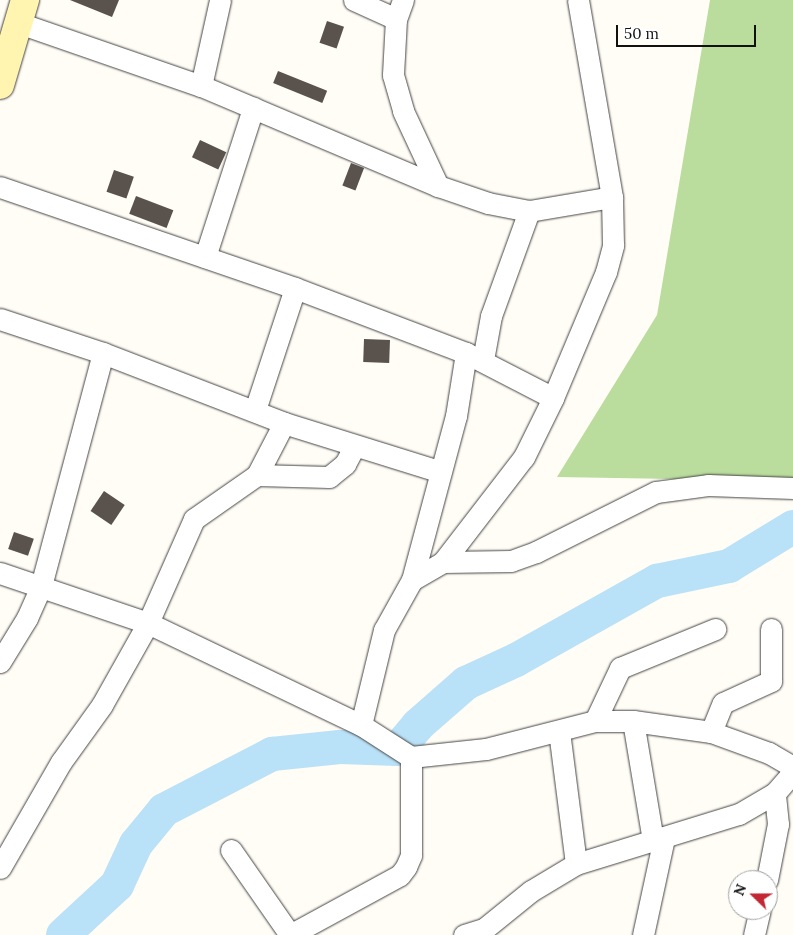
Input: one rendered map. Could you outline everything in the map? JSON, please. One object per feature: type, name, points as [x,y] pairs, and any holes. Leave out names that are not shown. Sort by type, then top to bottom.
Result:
[{"type":"main road","points":[[0,85],[22,11]]},
{"type":"street","points":[[201,86],[220,0]]},
{"type":"street","points":[[354,0],[399,10],[392,52],[397,94],[438,186]]},
{"type":"street","points":[[412,580],[443,562],[524,457],[553,398],[611,259],[612,197],[578,0]]},
{"type":"street","points":[[22,11],[438,186],[488,203],[530,211],[612,197]]},
{"type":"street","points":[[206,257],[253,108]]},
{"type":"street","points":[[0,187],[295,288],[474,356],[553,398]]},
{"type":"street","points":[[362,725],[381,639],[412,580],[440,472],[474,356],[530,211]]},
{"type":"street","points":[[255,410],[295,288]]},
{"type":"street","points":[[0,319],[103,353],[255,410],[284,423],[354,447],[440,472]]},
{"type":"street","points":[[0,662],[27,618],[41,586],[103,353]]},
{"type":"street","points":[[0,868],[61,762],[102,705],[148,623],[194,519],[257,475],[284,423]]},
{"type":"street","points":[[257,475],[329,477],[345,464],[354,447]]},
{"type":"street","points":[[443,562],[511,561],[536,552],[656,492],[708,485],[793,488]]},
{"type":"street","points":[[0,573],[148,623],[362,725],[401,749],[486,749],[595,721],[633,721],[711,732],[755,746],[793,767]]},
{"type":"street","points":[[595,721],[620,668],[715,628]]},
{"type":"street","points":[[711,732],[723,703],[771,680],[771,629]]},
{"type":"street","points":[[633,721],[659,839],[643,935]]},
{"type":"street","points":[[559,731],[576,864]]},
{"type":"street","points":[[231,850],[290,935],[400,876],[411,855],[401,749]]},
{"type":"street","points":[[464,935],[491,932],[531,891],[576,864],[740,814],[775,793],[793,772]]},
{"type":"street","points":[[769,870],[778,824],[775,793]]},
{"type":"street","points":[[754,935],[758,920]]},
{"type":"green space","points":[[710,0],[793,0],[793,481],[557,477],[657,315]]},
{"type":"building","points":[[70,0],[119,0],[112,17]]},
{"type":"building","points":[[327,21],[344,27],[337,49],[320,43]]},
{"type":"building","points":[[278,71],[327,91],[322,103],[273,83]]},
{"type":"building","points":[[200,140],[226,152],[218,169],[192,157]]},
{"type":"building","points":[[351,163],[364,168],[355,190],[342,185]]},
{"type":"building","points":[[114,170],[134,177],[126,199],[107,192]]},
{"type":"building","points":[[136,196],[173,210],[167,228],[129,214]]},
{"type":"building","points":[[364,339],[390,340],[389,363],[363,362]]},
{"type":"building","points":[[104,491],[125,505],[111,525],[91,511]]},
{"type":"building","points":[[14,532],[34,539],[28,556],[8,549]]},
{"type":"waterway","points":[[63,935],[117,885],[136,844],[164,810],[272,754],[340,747],[398,749],[418,725],[466,683],[516,660],[657,581],[729,566],[793,527]]}]
